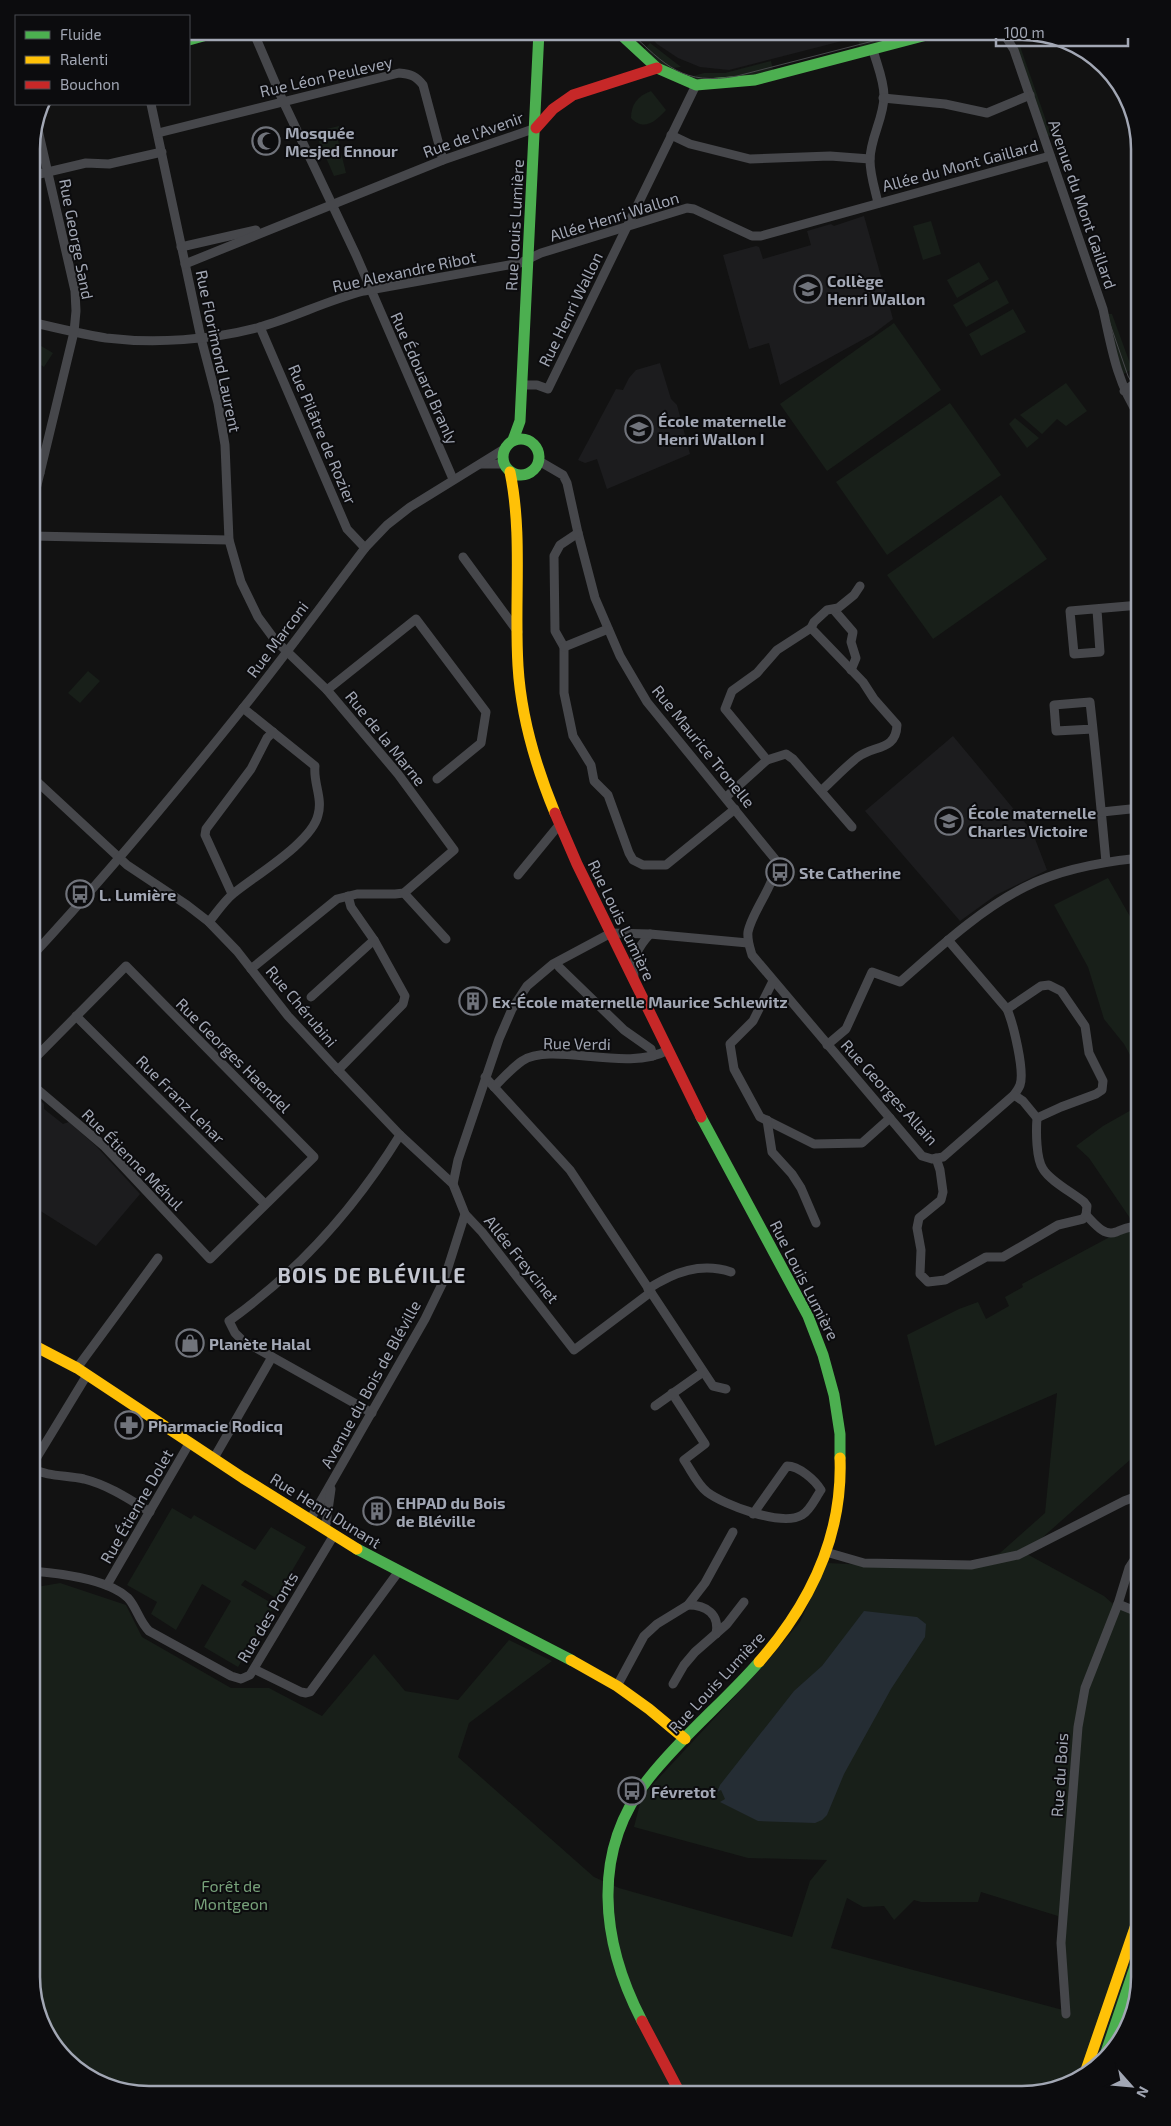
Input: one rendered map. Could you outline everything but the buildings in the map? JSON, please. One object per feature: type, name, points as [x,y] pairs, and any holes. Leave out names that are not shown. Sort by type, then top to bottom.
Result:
[{"type":"main road","name":"Rue Louis Lumière","points":[[513,440],[520,421],[536,128],[539,40]]},
{"type":"main road","points":[[627,40],[657,68],[696,85],[754,80],[911,40]]},
{"type":"main road","points":[[536,128],[557,105],[573,95],[657,68]]},
{"type":"main road","name":"Rue Louis Lumière","points":[[520,421],[527,440]]},
{"type":"main road","points":[[513,440],[527,440],[537,448],[539,461],[534,469],[527,474],[518,475],[507,468],[502,459],[504,449],[513,440]]},
{"type":"main road","name":"Rue Louis Lumière","points":[[507,468],[516,501],[518,667],[528,734],[540,777],[559,825],[636,988],[688,1092],[808,1316],[822,1347],[836,1401],[841,1455],[837,1509],[826,1552],[810,1589],[788,1626],[761,1659],[642,1788],[624,1820],[614,1847],[608,1893],[611,1938],[618,1966],[644,2024],[676,2086]]},
{"type":"main road","name":"Rue Louis Lumière","points":[[516,501],[519,489],[527,474]]},
{"type":"main road","name":"Rue Henri Dunant","points":[[40,1349],[77,1368],[329,1532],[399,1571],[556,1651],[617,1686],[649,1709],[685,1740]]},
{"type":"main road","points":[[1089,2063],[1131,1939]]},
{"type":"main road","points":[[1109,2043],[1131,1979]]},
{"type":"street","name":"Rue Édouard Branly","points":[[257,40],[283,101],[356,255],[453,479]]},
{"type":"street","name":"Avenue du Mont Gaillard","points":[[1008,40],[1014,50],[1030,95],[1103,309],[1107,334],[1124,391],[1131,402]]},
{"type":"street","points":[[873,50],[882,79],[883,98],[881,116],[870,159],[871,178],[878,202]]},
{"type":"street","name":"Rue Léon Peulevey","points":[[158,133],[399,74],[412,75],[423,85],[443,160]]},
{"type":"street","name":"Rue Henri Wallon","points":[[522,385],[537,385],[548,389],[696,85]]},
{"type":"street","points":[[883,98],[944,104],[987,113],[1030,95]]},
{"type":"street","name":"Rue Florimond Laurent","points":[[151,105],[200,338],[218,403],[225,445],[229,540],[241,582],[258,617],[275,640],[287,650]]},
{"type":"street","name":"Rue de l'Avenir","points":[[185,264],[280,224],[443,160],[536,128]]},
{"type":"street","points":[[672,135],[690,144],[750,159],[830,156],[870,159]]},
{"type":"street","name":"Rue George Sand","points":[[40,140],[75,292],[76,311],[74,332],[40,473]]},
{"type":"street","points":[[40,174],[86,163],[109,164],[162,152]]},
{"type":"street","name":"Allée du Mont Gaillard","points":[[878,202],[1050,156]]},
{"type":"street","name":"Allée Henri Wallon","points":[[529,259],[541,253],[687,208],[694,209],[752,236],[761,236],[878,202]]},
{"type":"street","name":"Rue de l'Avenir","points":[[182,247],[280,224]]},
{"type":"street","name":"Rue Alexandre Ribot","points":[[40,324],[74,332],[136,340],[200,338],[260,327],[342,296],[520,263],[529,259]]},
{"type":"street","name":"Rue Pilâtre de Rozier","points":[[260,327],[347,529],[365,548]]},
{"type":"street","points":[[1124,391],[1131,386]]},
{"type":"street","name":"Rue Marconi","points":[[120,858],[244,708],[365,548],[388,525],[410,507],[504,449]]},
{"type":"street","name":"Rue Maurice Tronelle","points":[[539,461],[564,475],[571,494],[578,533],[596,598],[620,656],[647,702],[766,846],[776,862],[774,873],[748,932],[748,943]]},
{"type":"street","name":"Rue Marconi","points":[[481,464],[507,468]]},
{"type":"street","points":[[578,533],[560,546],[554,556],[555,631],[564,647],[564,693],[573,736],[592,766],[594,780],[608,794],[629,853],[634,860],[643,865],[666,865],[735,808]]},
{"type":"street","points":[[40,536],[229,540]]},
{"type":"street","points":[[463,557],[518,632]]},
{"type":"street","points":[[767,760],[725,708],[732,691],[757,673],[777,650],[811,628],[814,622],[827,610],[834,610],[854,595],[860,586]]},
{"type":"street","points":[[1097,610],[1100,652],[1074,654],[1070,611],[1131,606]]},
{"type":"street","points":[[834,610],[853,632],[851,642],[856,658],[851,670]]},
{"type":"street","points":[[327,690],[416,619],[486,712],[481,742],[437,779]]},
{"type":"street","points":[[811,628],[851,670],[897,725],[897,732],[894,738],[883,748],[860,756],[821,791]]},
{"type":"street","points":[[564,647],[608,629]]},
{"type":"street","name":"Rue de la Marne","points":[[287,650],[327,690],[398,774],[454,850],[404,892]]},
{"type":"street","points":[[1093,729],[1056,731],[1054,705],[1090,702],[1093,729],[1102,812],[1106,862]]},
{"type":"street","points":[[209,922],[232,894],[287,853],[312,828],[318,818],[320,807],[314,775],[315,766],[244,708]]},
{"type":"street","points":[[232,894],[205,835],[206,829],[251,769],[267,738],[273,732]]},
{"type":"street","points":[[726,797],[767,760],[786,754],[794,759],[852,827]]},
{"type":"street","name":"Rue Chérubini","points":[[40,788],[127,865],[187,904],[209,922],[251,969],[288,1016],[338,1070],[400,1135],[453,1184]]},
{"type":"street","points":[[1102,812],[1131,809]]},
{"type":"street","points":[[518,875],[559,825]]},
{"type":"street","points":[[40,947],[120,858]]},
{"type":"street","points":[[827,1045],[846,1029],[872,972],[900,982],[979,916],[1026,886],[1079,867],[1131,859]]},
{"type":"street","points":[[251,969],[337,899],[348,896],[404,892],[446,939]]},
{"type":"street","points":[[338,1070],[403,1004],[405,996],[374,940],[351,907],[348,896]]},
{"type":"street","points":[[453,1184],[458,1160],[485,1077],[512,1009],[527,986],[553,964],[611,933],[650,934],[748,943]]},
{"type":"street","points":[[636,988],[633,971],[634,960],[637,950],[650,934]]},
{"type":"street","points":[[311,997],[374,940]]},
{"type":"street","name":"Rue Georges Allain","points":[[748,943],[752,956],[922,1156],[936,1158],[943,1157],[1014,1095],[1021,1085],[1022,1073],[1012,1020],[1007,1009],[948,940]]},
{"type":"street","name":"Rue Georges Haendel","points":[[40,1053],[126,966],[314,1157],[210,1258]]},
{"type":"street","points":[[559,967],[624,1030],[651,1049],[653,1056]]},
{"type":"street","points":[[773,981],[753,1021],[730,1044],[734,1069],[760,1117],[814,1144],[862,1143],[890,1118]]},
{"type":"street","points":[[1007,1009],[1042,986],[1049,985],[1061,991],[1086,1026],[1089,1053],[1103,1082],[1102,1090],[1096,1094],[1061,1106],[1037,1118]]},
{"type":"street","name":"Rue Franz Lehar","points":[[76,1016],[265,1204]]},
{"type":"street","name":"Rue Verdi","points":[[494,1087],[523,1060],[546,1054],[604,1059],[643,1058],[660,1055],[668,1050]]},
{"type":"street","points":[[485,1077],[570,1170],[703,1372],[713,1386],[726,1389]]},
{"type":"street","name":"Rue Étienne Méhul","points":[[40,1092],[104,1146],[210,1258]]},
{"type":"street","points":[[1014,1095],[1023,1101],[1037,1118],[1036,1132],[1042,1168],[1047,1174],[1084,1202],[1086,1215],[1099,1228],[1108,1233],[1114,1233],[1131,1227]]},
{"type":"street","points":[[767,1120],[772,1152],[792,1174],[801,1188],[816,1224]]},
{"type":"street","points":[[372,1413],[242,1340],[235,1333],[229,1321],[281,1280],[331,1231],[378,1171],[400,1135]]},
{"type":"street","points":[[936,1158],[944,1192],[941,1200],[919,1218],[917,1228],[921,1250],[920,1274],[928,1282],[945,1280],[986,1258],[1003,1257],[1058,1225],[1083,1218],[1086,1215]]},
{"type":"street","name":"Allée Freycinet","points":[[453,1184],[466,1214],[574,1350],[649,1290]]},
{"type":"street","name":"Avenue du Bois de Bléville","points":[[310,1520],[425,1319],[444,1280],[466,1214]]},
{"type":"street","points":[[77,1368],[158,1258]]},
{"type":"street","points":[[649,1290],[664,1279],[682,1271],[702,1267],[717,1268],[731,1272]]},
{"type":"street","points":[[214,1458],[272,1356]]},
{"type":"street","points":[[654,1406],[703,1372]]},
{"type":"street","points":[[40,1453],[87,1375]]},
{"type":"street","points":[[672,1393],[705,1444],[684,1460],[704,1490],[754,1514],[796,1518],[805,1514],[821,1490],[818,1485],[794,1466],[787,1466],[754,1514]]},
{"type":"street","name":"Rue Étienne Dolet","points":[[107,1585],[190,1442]]},
{"type":"street","points":[[40,1472],[47,1475],[70,1476],[98,1484],[150,1512]]},
{"type":"street","name":"Avenue du Bois de Bléville","points":[[329,1532],[326,1524],[332,1484]]},
{"type":"street","points":[[826,1552],[864,1563],[971,1565],[1018,1555],[1131,1498]]},
{"type":"street","name":"Rue des Ponts","points":[[40,1571],[52,1572],[107,1585],[132,1603],[144,1626],[157,1635],[231,1676],[245,1678],[254,1669],[329,1532]]},
{"type":"street","points":[[617,1686],[644,1636],[657,1624],[688,1605],[705,1583],[732,1532]]},
{"type":"street","name":"Rue du Bois","points":[[1066,2014],[1061,1943],[1078,1727],[1085,1688],[1118,1604],[1131,1565]]},
{"type":"street","points":[[254,1669],[300,1692],[310,1692],[399,1571]]},
{"type":"street","points":[[673,1684],[684,1665],[695,1652],[716,1634],[744,1602]]},
{"type":"street","points":[[1118,1604],[1131,1610]]},
{"type":"street","points":[[688,1605],[702,1606],[712,1613],[716,1619],[716,1634]]},
{"type":"shaded area","points":[[653,40],[846,40],[729,70],[700,67],[678,58]]},
{"type":"shaded area","name":"Collège Henri Wallon","points":[[864,216],[893,319],[873,334],[780,385],[769,343],[749,349],[723,255],[756,246],[759,247],[763,259],[811,245],[807,231],[831,224],[834,226]]},
{"type":"shaded area","name":"École maternelle Henri Wallon I","points":[[660,363],[671,399],[677,405],[690,454],[607,489],[597,459],[585,463],[578,460],[616,389],[623,390],[629,378],[636,370]]},
{"type":"shaded area","name":"École maternelle Charles Victoire","points":[[953,736],[1032,831],[1047,870],[996,895],[960,921],[865,811]]},
{"type":"shaded area","points":[[40,1100],[44,1104],[44,1109],[63,1124],[69,1122],[96,1146],[140,1194],[96,1246],[40,1211]]},
{"type":"shaded area","points":[[864,1611],[917,1617],[926,1624],[925,1637],[891,1689],[844,1774],[827,1815],[815,1823],[758,1821],[720,1802],[725,1799],[721,1790],[717,1792],[720,1785],[794,1691],[822,1666]]},
{"type":"green space","points":[[858,40],[898,40],[860,50]]},
{"type":"green space","points":[[650,43],[681,67],[665,69],[642,52]]},
{"type":"green space","points":[[1020,46],[1051,135],[1047,137],[1016,48]]},
{"type":"green space","points":[[771,61],[774,74],[720,82],[686,78],[704,73],[725,73]]},
{"type":"green space","points":[[651,91],[666,110],[654,121],[645,125],[631,118],[632,109],[642,95]]},
{"type":"green space","points":[[339,126],[342,138],[338,140],[346,173],[334,176],[317,137],[322,130]]},
{"type":"green space","points":[[931,221],[941,254],[923,260],[913,226]]},
{"type":"green space","points":[[979,262],[989,279],[957,298],[947,280]]},
{"type":"green space","points":[[997,280],[1009,303],[966,327],[953,305]]},
{"type":"green space","points":[[1013,309],[1026,332],[981,356],[969,334]]},
{"type":"green space","points":[[1107,314],[1112,314],[1131,366],[1131,370],[1122,375]]},
{"type":"green space","points":[[894,323],[941,390],[827,471],[780,404]]},
{"type":"green space","points":[[40,345],[53,353],[44,367],[40,365]]},
{"type":"green space","points":[[1066,383],[1087,411],[1066,426],[1057,419],[1042,434],[1020,415]]},
{"type":"green space","points":[[950,403],[1001,475],[887,555],[836,482]]},
{"type":"green space","points":[[1015,418],[1039,438],[1027,448],[1009,424]]},
{"type":"green space","points":[[1001,495],[1047,559],[933,639],[887,575]]},
{"type":"green space","points":[[88,671],[100,681],[80,703],[68,693]]},
{"type":"green space","points":[[1108,878],[1131,918],[1131,1057],[1124,1044],[1104,1019],[1088,967],[1054,905]]},
{"type":"green space","name":"Forêt de Montgeon","points":[[1131,1110],[1131,1220],[1089,1158],[1076,1146],[1103,1126]]},
{"type":"green space","name":"Forêt de Montgeon","points":[[1131,1226],[1131,1459],[1025,1553],[1104,1596],[1113,1604],[1131,1612],[1130,1991],[1120,2025],[1113,2038],[1094,2059],[1064,2078],[1029,2086],[142,2086],[114,2080],[88,2068],[63,2043],[48,2019],[40,1984],[40,1586],[60,1583],[126,1605],[142,1637],[231,1688],[269,1688],[322,1716],[374,1654],[405,1691],[458,1700],[509,1640],[552,1661],[469,1723],[458,1757],[594,1877],[619,1888],[792,1937],[810,1881],[827,1860],[748,1858],[634,1827],[642,1796],[764,1665],[800,1622],[827,1563],[950,1569],[1000,1553],[1045,1513],[1057,1393],[935,1446],[907,1335],[959,1309],[978,1302],[986,1319],[1009,1306],[1005,1297],[1023,1287],[1022,1284]],"holes":[[[981,1892],[1058,1916],[1063,2010],[831,1948],[847,1898],[863,1907],[884,1906],[894,1920],[914,1900],[921,1902],[978,1902]]]},
{"type":"green space","points":[[172,1508],[191,1519],[194,1515],[255,1550],[271,1527],[306,1547],[276,1598],[245,1580],[241,1585],[278,1607],[275,1612],[272,1610],[238,1667],[204,1647],[231,1601],[202,1584],[176,1630],[151,1614],[157,1602],[127,1585]]},
{"type":"tram line","points":[[639,40],[665,63],[689,75],[703,78],[737,76],[877,40]]},
{"type":"tram line","points":[[1009,40],[1052,155],[1131,381]]},
{"type":"traffic: fast","points":[[513,440],[520,421],[539,40]]},
{"type":"traffic: fast","points":[[627,40],[657,68],[696,85],[755,80],[908,40]]},
{"type":"traffic: fast","points":[[521,439],[528,440],[534,444],[538,450],[539,457],[538,464],[534,470],[528,474],[521,475],[514,474],[508,470],[504,464],[503,457],[504,450],[508,444],[514,440],[521,439]]},
{"type":"traffic: fast","points":[[701,1117],[808,1316],[823,1355],[834,1395],[840,1434],[840,1458]]},
{"type":"traffic: fast","points":[[357,1549],[571,1660]]},
{"type":"traffic: fast","points":[[642,2021],[628,1991],[611,1929],[608,1897],[610,1866],[617,1836],[630,1806],[649,1778],[675,1748],[759,1662]]},
{"type":"traffic: fast","points":[[1109,2043],[1131,1979]]},
{"type":"traffic: slow","points":[[510,472],[516,520],[517,642],[522,704],[530,741],[555,813]]},
{"type":"traffic: slow","points":[[40,1349],[77,1368],[243,1478],[357,1549]]},
{"type":"traffic: slow","points":[[759,1662],[793,1617],[819,1568],[829,1542],[836,1515],[840,1458]]},
{"type":"traffic: slow","points":[[571,1660],[617,1686],[649,1709],[685,1739]]},
{"type":"traffic: slow","points":[[1089,2063],[1131,1939]]},
{"type":"traffic: jam","points":[[536,128],[553,109],[573,95],[657,68]]},
{"type":"traffic: jam","points":[[555,813],[577,864],[701,1117]]},
{"type":"traffic: jam","points":[[642,2021],[676,2086]]},
{"type":"place","name":"Mosquée Mesjed Ennour","points":[[266,141]]},
{"type":"place","name":"Collège Henri Wallon","points":[[808,289]]},
{"type":"place","name":"École maternelle Henri Wallon I","points":[[639,429]]},
{"type":"place","name":"École maternelle Charles Victoire","points":[[949,821]]},
{"type":"place","name":"Ste Catherine","points":[[780,872]]},
{"type":"place","name":"L. Lumière","points":[[80,894]]},
{"type":"place","name":"Ex-École maternelle Maurice Schlewitz","points":[[473,1001]]},
{"type":"place","name":"Planète Halal","points":[[190,1343]]},
{"type":"place","name":"Pharmacie Rodicq","points":[[129,1425]]},
{"type":"place","name":"EHPAD du Bois de Bléville","points":[[377,1511]]},
{"type":"place","name":"Févretot","points":[[632,1791]]},
{"type":"district","name":"BOIS DE BLÉVILLE","points":[[372,1274]]}]
